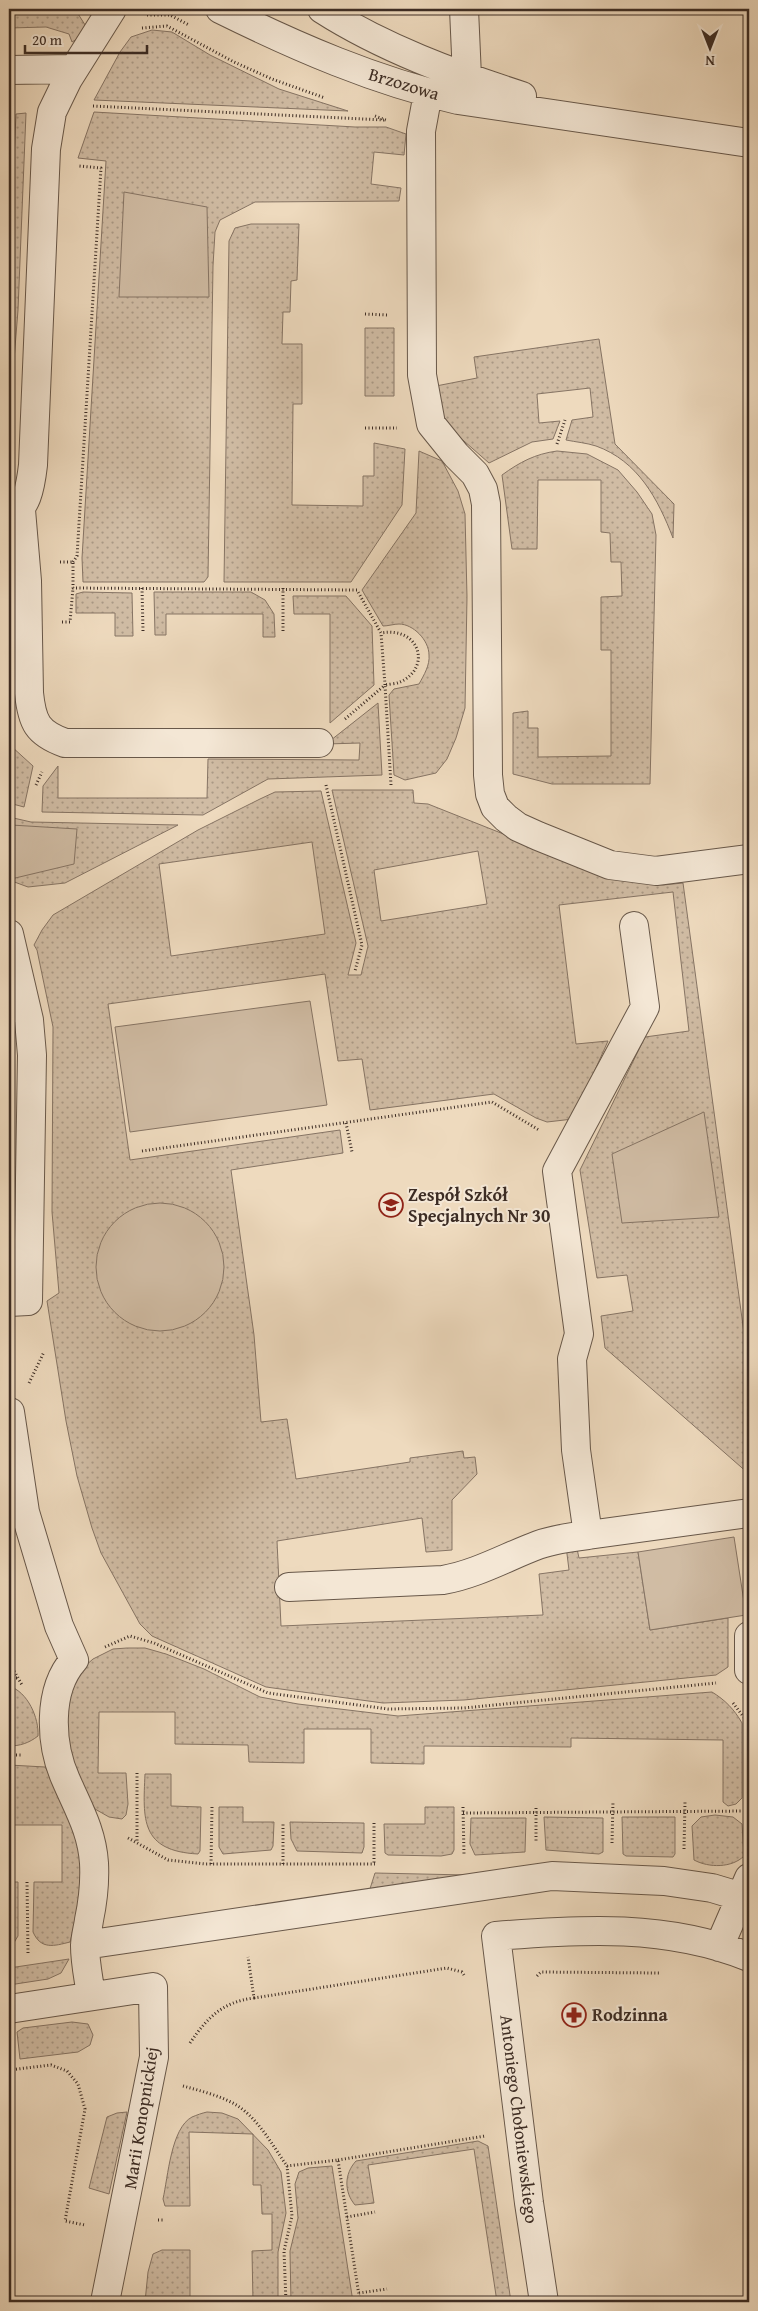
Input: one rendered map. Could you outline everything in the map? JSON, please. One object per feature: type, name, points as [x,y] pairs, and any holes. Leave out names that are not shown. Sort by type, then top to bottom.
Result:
[{"type":"street","name":"Brzozowa","points":[[220,9],[328,58],[384,80],[428,93],[458,100],[749,143]]},
{"type":"street","name":"Brzozowa","points":[[322,9],[391,45],[467,77],[529,99],[600,120]]},
{"type":"street","points":[[464,9],[467,77]]},
{"type":"street","points":[[108,16],[74,69],[52,112],[46,149],[33,465],[30,490],[15,516],[25,563],[31,712],[42,732],[65,743],[319,743]]},
{"type":"street","points":[[9,70],[74,69]]},
{"type":"street","points":[[428,93],[421,131],[422,375],[430,424],[475,474],[483,488],[486,504],[488,775],[490,794],[495,808],[518,827],[610,865],[656,871],[749,859]]},
{"type":"street","points":[[588,1535],[576,1450],[572,1358],[579,1334],[557,1171],[645,1007],[634,926]]},
{"type":"street","points":[[9,934],[30,1020],[32,1055],[28,1301],[9,1302]]},
{"type":"street","points":[[10,1412],[25,1512],[59,1626],[74,1660],[66,1669],[57,1692],[54,1728],[57,1754],[65,1779],[86,1822],[91,1841],[94,1886],[85,1945],[91,1996]]},
{"type":"street","points":[[289,1587],[452,1578],[462,1576],[538,1545],[556,1540],[749,1513]]},
{"type":"street","points":[[749,1636],[749,1670]]},
{"type":"street","points":[[85,1945],[552,1876],[680,1883],[712,1888],[746,1887],[719,1947],[749,1957]]},
{"type":"street","name":"Antoniego Chołoniewskiego","points":[[544,2302],[529,2203],[496,1936],[574,1930],[642,1932],[681,1937],[719,1947]]},
{"type":"street","name":"Marii Konopnickiej","points":[[9,2009],[153,1987],[154,2057],[105,2302]]},
{"type":"path","points":[[108,16],[126,32],[167,26],[272,80],[332,100]]},
{"type":"path","points":[[56,105],[387,120],[368,114]]},
{"type":"path","points":[[70,622],[74,562],[77,556],[101,168],[77,166]]},
{"type":"path","points":[[365,314],[390,315]]},
{"type":"path","points":[[557,444],[565,420]]},
{"type":"path","points":[[365,428],[398,428]]},
{"type":"path","points":[[25,563],[74,562]]},
{"type":"path","points":[[73,588],[357,590],[381,633],[391,785]]},
{"type":"path","points":[[142,588],[143,631]]},
{"type":"path","points":[[283,631],[284,588]]},
{"type":"path","points":[[340,723],[384,684],[400,682],[412,673],[418,663],[417,648],[408,636],[393,631],[381,633]]},
{"type":"path","points":[[36,785],[44,768]]},
{"type":"path","points":[[326,785],[362,945],[354,971]]},
{"type":"path","points":[[142,1151],[492,1102],[551,1137],[557,1171]]},
{"type":"path","points":[[346,1123],[352,1152]]},
{"type":"path","points":[[74,1660],[130,1636],[162,1647],[268,1693],[388,1709],[464,1708],[716,1683]]},
{"type":"path","points":[[9,1678],[18,1678]]},
{"type":"path","points":[[729,1698],[749,1724]]},
{"type":"path","points":[[137,1773],[137,1844]]},
{"type":"path","points":[[612,1838],[613,1801]]},
{"type":"path","points":[[684,1839],[685,1802]]},
{"type":"path","points":[[211,1864],[212,1806]]},
{"type":"path","points":[[463,1807],[464,1856]]},
{"type":"path","points":[[536,1808],[536,1852]]},
{"type":"path","points":[[463,1813],[749,1811]]},
{"type":"path","points":[[283,1864],[284,1822]]},
{"type":"path","points":[[374,1823],[374,1864]]},
{"type":"path","points":[[28,1882],[28,1953]]},
{"type":"path","points":[[188,2051],[190,2043],[212,2015],[237,2000],[447,1968],[462,1972],[468,1979]]},
{"type":"path","points":[[250,1972],[254,1998]]},
{"type":"path","points":[[533,1981],[541,1972],[669,1973]]},
{"type":"path","points":[[9,2070],[51,2065],[67,2071],[78,2084],[85,2109],[65,2221],[90,2226]]},
{"type":"path","points":[[179,2085],[210,2093],[238,2106],[262,2130],[287,2166],[292,2216],[284,2251],[286,2302]]},
{"type":"path","points":[[287,2166],[338,2160],[491,2135]]},
{"type":"path","points":[[338,2160],[360,2302]]},
{"type":"path","points":[[347,2217],[375,2212]]},
{"type":"path","points":[[359,2293],[387,2289]]},
{"type":"shaded area","points":[[9,9],[75,9],[87,28],[82,36],[72,42],[69,34],[46,27],[9,28]]},
{"type":"shaded area","points":[[152,30],[172,32],[210,55],[279,89],[348,111],[94,100],[120,52],[131,37]]},
{"type":"shaded area","points":[[94,112],[355,127],[386,127],[406,134],[404,155],[374,152],[371,184],[401,188],[399,201],[255,202],[220,220],[215,232],[213,266],[208,577],[204,582],[83,582],[82,558],[106,161],[78,158]]},
{"type":"shaded area","points":[[26,113],[18,310],[9,423],[9,270],[16,114]]},
{"type":"shaded area","points":[[124,192],[207,207],[209,297],[119,297]]},
{"type":"shaded area","points":[[251,224],[299,224],[297,280],[291,281],[290,312],[283,312],[282,344],[302,344],[302,404],[293,404],[292,505],[363,506],[363,476],[374,476],[374,443],[405,449],[402,505],[351,582],[224,582],[229,241],[235,228]]},
{"type":"shaded area","points":[[365,328],[394,328],[394,396],[365,396]]},
{"type":"shaded area","points":[[599,339],[615,444],[674,504],[673,538],[661,509],[635,471],[624,461],[596,446],[566,440],[572,420],[593,417],[590,388],[537,394],[539,423],[560,421],[553,439],[532,442],[489,463],[456,434],[442,415],[436,386],[477,378],[474,357]]},
{"type":"shaded area","points":[[419,451],[442,461],[458,491],[465,514],[467,597],[465,708],[447,759],[436,773],[405,780],[394,775],[389,695],[394,689],[419,684],[428,666],[428,649],[419,634],[410,627],[399,624],[383,626],[362,590],[416,513]]},
{"type":"shaded area","points":[[557,451],[587,454],[618,470],[637,492],[652,514],[656,535],[650,784],[552,784],[513,774],[513,713],[528,711],[528,728],[538,728],[538,757],[611,756],[611,650],[601,650],[601,597],[622,596],[621,562],[611,562],[610,533],[601,532],[601,480],[538,480],[537,549],[512,549],[502,475],[528,459]]},
{"type":"shaded area","points":[[83,592],[132,593],[133,636],[115,636],[115,613],[76,613],[76,594]]},
{"type":"shaded area","points":[[154,592],[251,592],[265,600],[274,614],[275,637],[263,637],[263,614],[166,614],[166,635],[155,635]]},
{"type":"shaded area","points":[[293,596],[346,596],[372,626],[374,685],[330,723],[330,614],[294,614]]},
{"type":"shaded area","points":[[9,631],[13,632],[11,746],[33,766],[24,807],[9,803]]},
{"type":"shaded area","points":[[378,703],[382,775],[268,779],[203,815],[42,812],[43,786],[58,766],[58,798],[207,798],[208,759],[359,760],[360,743],[326,744]]},
{"type":"shaded area","points":[[332,790],[413,790],[414,803],[428,804],[614,878],[663,885],[683,883],[749,1370],[749,1474],[605,1348],[601,1316],[633,1311],[627,1275],[597,1278],[580,1170],[645,1037],[689,1031],[673,892],[559,905],[576,1044],[608,1041],[573,1119],[547,1122],[536,1118],[494,1094],[370,1110],[362,1059],[338,1061],[325,974],[108,1004],[130,1160],[340,1130],[343,1153],[231,1170],[254,1335],[261,1422],[287,1419],[296,1479],[410,1462],[410,1458],[463,1451],[464,1458],[475,1457],[477,1474],[452,1500],[452,1550],[426,1552],[422,1518],[277,1541],[281,1626],[543,1615],[539,1574],[569,1570],[566,1546],[576,1544],[579,1558],[638,1552],[650,1630],[728,1618],[728,1667],[716,1675],[464,1700],[383,1703],[266,1687],[152,1636],[140,1624],[101,1553],[77,1476],[66,1421],[47,1301],[59,1293],[52,1212],[53,1027],[37,950],[34,945],[53,915],[198,830],[275,792],[321,791],[356,943],[348,975],[361,975],[368,946]],"holes":[[[312,842],[325,934],[171,956],[159,864]],[[478,851],[487,904],[381,921],[374,870]]]},
{"type":"shaded area","points":[[9,817],[31,822],[178,825],[65,883],[28,887],[9,880]]},
{"type":"shaded area","points":[[11,825],[77,829],[74,864],[11,879]]},
{"type":"shaded area","points":[[310,1001],[327,1105],[130,1132],[115,1027]]},
{"type":"shaded area","points":[[704,1112],[719,1217],[622,1223],[612,1154]]},
{"type":"shaded area","points":[[160,1203],[185,1208],[205,1222],[219,1242],[224,1267],[219,1292],[205,1312],[185,1326],[160,1331],[135,1326],[115,1312],[101,1292],[96,1267],[101,1242],[115,1222],[135,1208]]},
{"type":"shaded area","points":[[734,1537],[746,1615],[650,1630],[638,1552]]},
{"type":"shaded area","points":[[145,1648],[166,1654],[204,1669],[260,1697],[298,1704],[398,1716],[712,1692],[729,1705],[742,1723],[742,1798],[736,1804],[728,1806],[723,1802],[723,1740],[571,1738],[571,1747],[424,1746],[424,1764],[371,1763],[371,1729],[304,1729],[304,1763],[249,1762],[248,1745],[175,1744],[175,1712],[99,1712],[98,1773],[126,1773],[128,1804],[126,1815],[122,1819],[109,1817],[95,1809],[78,1780],[64,1724],[70,1694],[84,1667],[93,1659],[113,1649]]},
{"type":"shaded area","points":[[9,1686],[22,1694],[31,1706],[37,1721],[38,1736],[24,1744],[9,1746]]},
{"type":"shaded area","points":[[9,1765],[45,1767],[76,1824],[84,1853],[84,1865],[79,1906],[70,1942],[53,1945],[44,1944],[36,1938],[33,1932],[34,1882],[62,1882],[62,1825],[9,1825]]},
{"type":"shaded area","points":[[145,1774],[171,1774],[171,1806],[201,1807],[200,1851],[198,1854],[179,1852],[165,1847],[155,1839],[149,1830],[144,1805]]},
{"type":"shaded area","points":[[219,1807],[243,1807],[243,1822],[274,1822],[273,1846],[271,1850],[223,1854],[219,1847]]},
{"type":"shaded area","points":[[425,1807],[454,1807],[454,1850],[452,1854],[441,1856],[388,1855],[385,1853],[384,1824],[425,1824]]},
{"type":"shaded area","points":[[715,1815],[733,1817],[742,1824],[744,1856],[727,1865],[706,1864],[694,1860],[692,1826],[701,1817]]},
{"type":"shaded area","points":[[544,1817],[603,1818],[603,1852],[599,1854],[546,1850]]},
{"type":"shaded area","points":[[622,1817],[675,1817],[675,1854],[673,1857],[626,1856],[623,1854]]},
{"type":"shaded area","points":[[471,1818],[526,1818],[525,1852],[475,1855],[470,1844]]},
{"type":"shaded area","points":[[290,1822],[364,1823],[364,1847],[362,1853],[297,1851],[291,1839]]},
{"type":"shaded area","points":[[375,1873],[467,1875],[368,1895]]},
{"type":"shaded area","points":[[9,1882],[18,1882],[18,1936],[9,1951]]},
{"type":"shaded area","points":[[69,1959],[61,1973],[48,1979],[9,1985],[9,1968]]},
{"type":"shaded area","points":[[72,2022],[88,2024],[93,2035],[90,2045],[78,2052],[20,2059],[17,2032],[23,2028]]},
{"type":"shaded area","points":[[127,2112],[109,2194],[89,2188],[107,2117]]},
{"type":"shaded area","points":[[207,2112],[222,2113],[238,2119],[253,2134],[189,2132],[190,2206],[165,2206],[163,2199],[169,2166],[179,2131],[192,2117]]},
{"type":"shaded area","points":[[253,2134],[268,2150],[281,2172],[286,2213],[278,2252],[278,2302],[253,2302],[252,2251],[272,2250],[272,2214],[262,2214],[261,2185],[253,2185]]},
{"type":"shaded area","points":[[478,2141],[488,2146],[511,2302],[497,2302],[474,2149],[368,2165],[374,2203],[355,2205],[347,2189],[349,2172],[356,2161]]},
{"type":"shaded area","points":[[332,2166],[353,2302],[291,2302],[290,2251],[298,2218],[295,2184],[299,2172],[308,2168]]},
{"type":"shaded area","points":[[162,2250],[190,2250],[190,2302],[145,2302],[148,2272],[153,2254]]},
{"type":"place","name":"Zespół Szkół Specjalnych Nr 30","points":[[391,1205]]},
{"type":"place","name":"Rodzinna","points":[[574,2015]]}]
